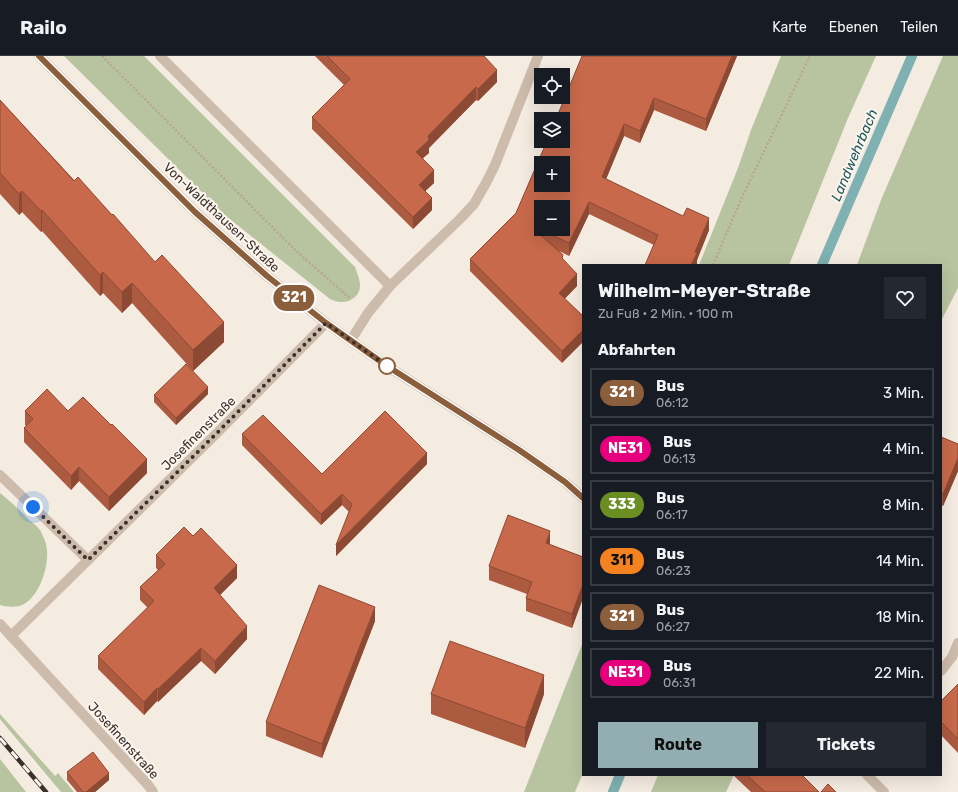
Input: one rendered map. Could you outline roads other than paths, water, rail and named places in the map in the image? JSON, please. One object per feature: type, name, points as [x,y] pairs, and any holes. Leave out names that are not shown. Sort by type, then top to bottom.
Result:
[{"type":"street","name":"Von-Waldthausen-Straße","points":[[39,56],[195,212],[267,276],[326,323],[387,366],[519,450],[565,482],[582,497]]},
{"type":"street","points":[[160,56],[390,286]]},
{"type":"street","points":[[351,340],[368,313],[390,286],[474,204],[495,165],[538,56]]},
{"type":"street","name":"Josefinenstraße","points":[[11,636],[216,434],[326,323]]},
{"type":"street","points":[[0,475],[88,560]]},
{"type":"street","name":"Josefinenstraße","points":[[0,624],[153,792]]},
{"type":"street","points":[[942,670],[952,657],[958,643]]},
{"type":"street","points":[[868,776],[884,792]]},
{"type":"waterway","name":"Landwehrbach","points":[[822,264],[912,56]]},
{"type":"waterway","name":"Landwehrbach","points":[[613,792],[620,776]]},
{"type":"railway","points":[[0,738],[46,792]]}]
